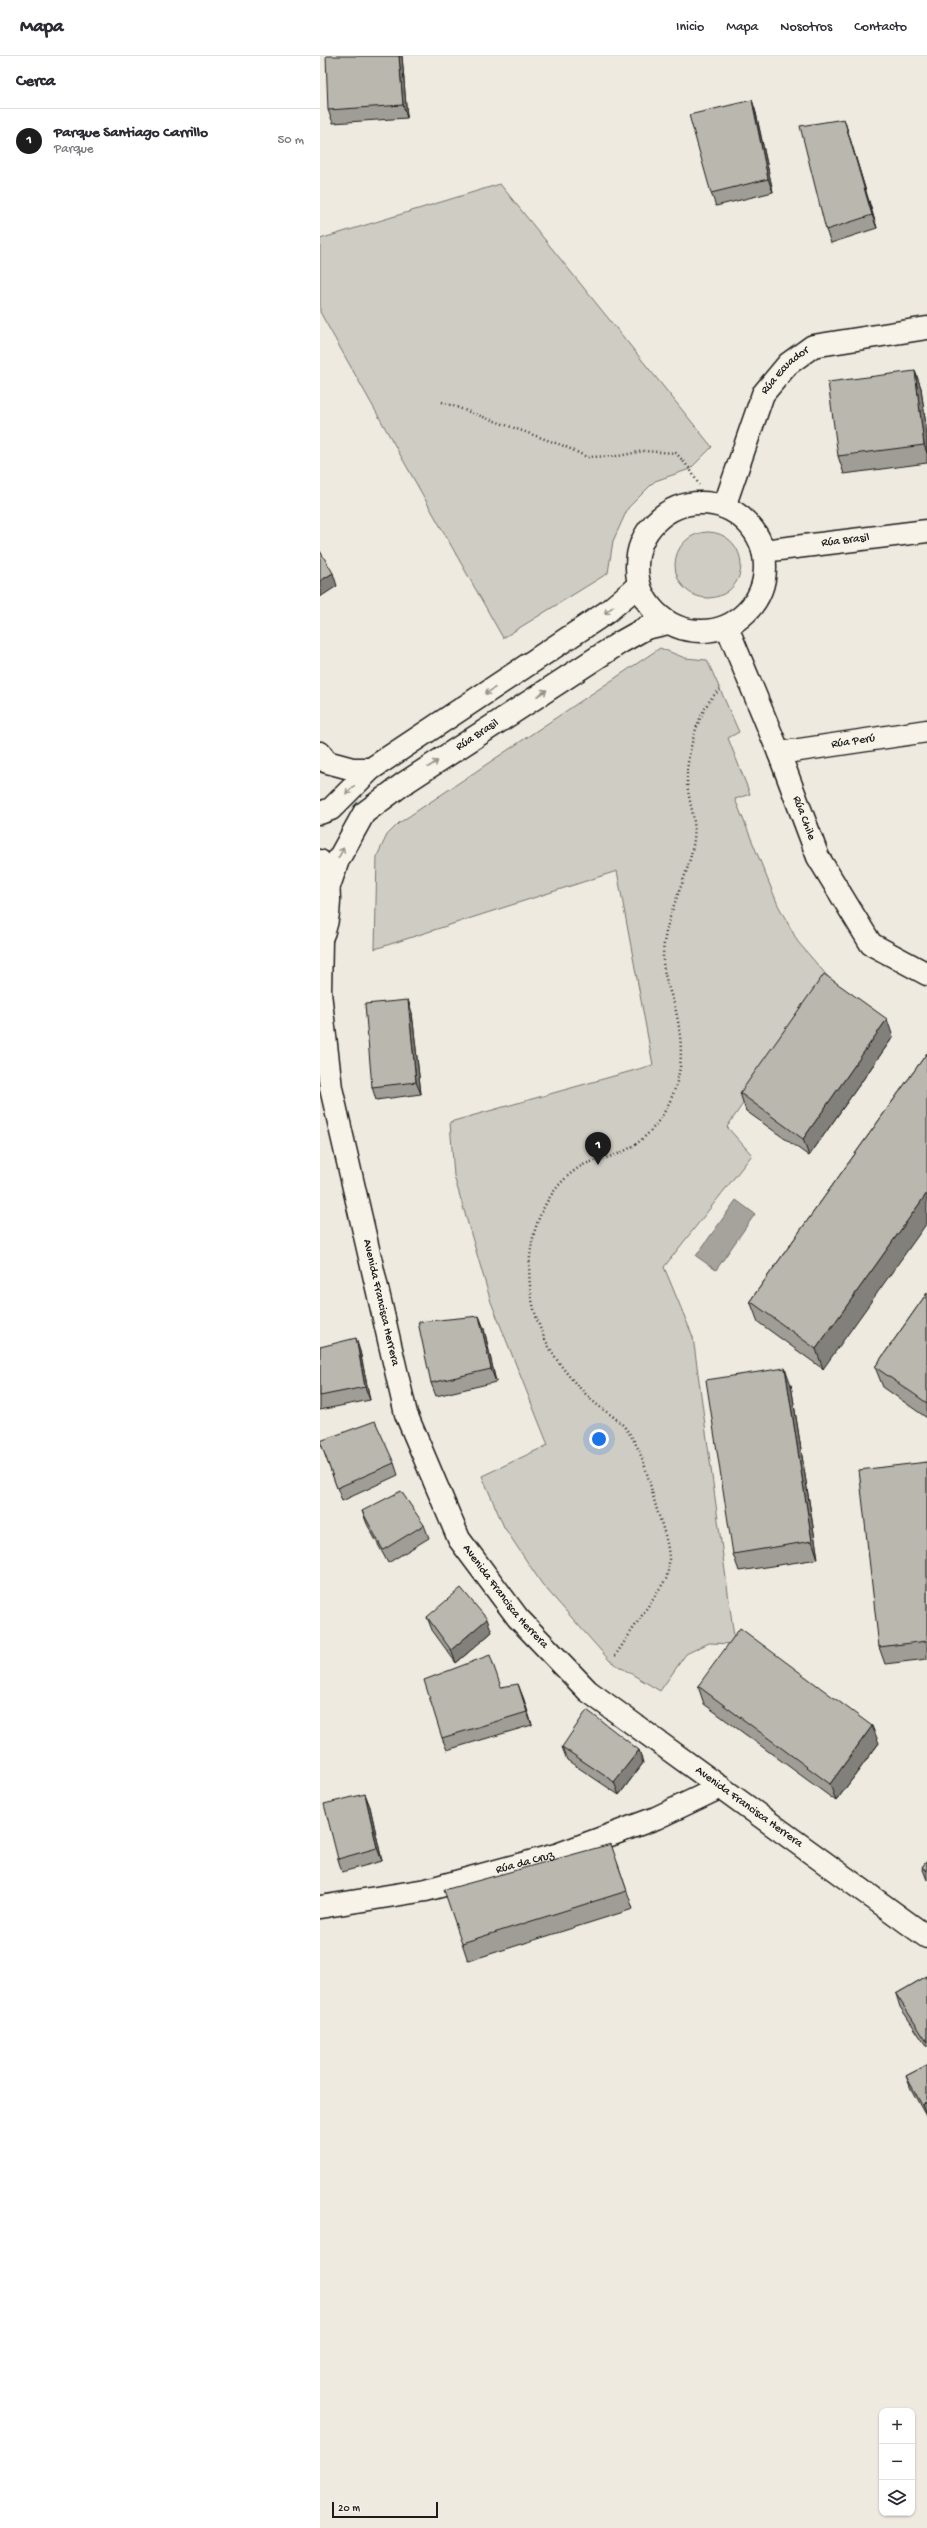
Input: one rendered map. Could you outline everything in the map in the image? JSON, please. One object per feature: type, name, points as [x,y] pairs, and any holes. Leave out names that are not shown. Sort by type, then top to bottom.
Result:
[{"type":"street","name":"Rúa Ecuador","points":[[716,505],[763,394],[788,364],[813,346],[927,328]]},
{"type":"street","points":[[688,504],[716,505],[749,524],[758,537],[764,551],[766,569],[760,592],[755,603],[743,617],[727,627],[707,632],[686,630],[668,623],[655,613],[639,585],[637,564],[641,543],[652,525],[668,512],[688,504]]},
{"type":"street","name":"Rúa Brasil","points":[[764,551],[927,530]]},
{"type":"street","points":[[320,813],[330,809],[371,769],[608,612],[639,585]]},
{"type":"street","name":"Rúa Brasil","points":[[328,889],[338,860],[364,813],[403,784],[620,642],[646,628],[668,623]]},
{"type":"street","name":"Rúa Chile","points":[[727,627],[779,753],[818,857],[871,944],[927,974]]},
{"type":"street","name":"Rúa Perú","points":[[779,753],[927,731]]},
{"type":"street","points":[[320,753],[327,762],[353,769],[371,769]]},
{"type":"street","points":[[320,861],[328,889]]},
{"type":"street","name":"Avenida Francisca Herrera","points":[[328,889],[328,915],[320,940],[320,993],[326,1080],[406,1414],[459,1539],[518,1618],[588,1691],[927,1937]]},
{"type":"street","name":"Rúa da Cruz","points":[[320,1908],[426,1890],[559,1854],[656,1818],[721,1787]]},
{"type":"path","points":[[442,402],[564,446],[587,457],[619,456],[643,451],[676,453],[690,469],[716,505]]},
{"type":"path","points":[[615,1656],[666,1579],[669,1565],[668,1547],[642,1460],[634,1440],[625,1426],[576,1385],[547,1344],[538,1323],[532,1297],[529,1257],[533,1233],[544,1209],[566,1178],[580,1166],[629,1150],[643,1139],[660,1118],[673,1096],[680,1071],[680,1038],[676,1010],[663,959],[665,938],[694,837],[694,817],[687,778],[694,736],[709,701],[722,688]]},
{"type":"shaded area","points":[[500,184],[712,447],[690,469],[655,481],[628,508],[613,541],[608,573],[503,638],[320,312],[320,239]]},
{"type":"shaded area","points":[[701,532],[715,532],[727,537],[736,546],[741,558],[739,578],[732,589],[715,598],[701,598],[689,593],[680,584],[675,572],[675,558],[680,546],[689,537]]},
{"type":"shaded area","points":[[660,648],[685,658],[707,660],[739,732],[728,738],[750,794],[735,799],[778,905],[798,942],[829,978],[727,1127],[752,1155],[664,1267],[693,1337],[735,1644],[709,1643],[686,1654],[660,1691],[610,1661],[542,1584],[504,1527],[482,1476],[548,1445],[491,1302],[454,1176],[450,1122],[653,1065],[617,871],[375,949],[377,856],[387,835],[399,823]]},
{"type":"shaded area","points":[[736,1200],[755,1214],[716,1270],[696,1256]]},
{"type":"building","points":[[326,56],[399,56],[403,105],[328,110]]},
{"type":"building","points":[[752,100],[768,179],[711,193],[689,115]]},
{"type":"building","points":[[844,119],[872,215],[826,230],[800,126]]},
{"type":"building","points":[[915,371],[924,445],[838,456],[828,382]]},
{"type":"building","points":[[320,551],[333,573],[320,581]]},
{"type":"building","points":[[824,974],[887,1019],[803,1139],[740,1093]]},
{"type":"building","points":[[408,1000],[416,1082],[372,1087],[365,1004]]},
{"type":"building","points":[[927,1053],[927,1193],[816,1349],[750,1301]]},
{"type":"building","points":[[927,1293],[927,1403],[875,1367]]},
{"type":"building","points":[[479,1316],[491,1369],[431,1383],[418,1322]]},
{"type":"building","points":[[356,1338],[365,1387],[320,1396],[320,1347]]},
{"type":"building","points":[[785,1368],[812,1541],[733,1554],[706,1380]]},
{"type":"building","points":[[375,1421],[394,1463],[337,1488],[320,1441]]},
{"type":"building","points":[[927,1462],[927,1641],[879,1647],[859,1470]]},
{"type":"building","points":[[401,1491],[424,1525],[383,1550],[362,1511]]},
{"type":"building","points":[[461,1588],[487,1619],[451,1650],[427,1617]]},
{"type":"building","points":[[740,1628],[872,1726],[830,1784],[698,1686]]},
{"type":"building","points":[[490,1655],[501,1687],[518,1684],[527,1712],[442,1738],[424,1680]]},
{"type":"building","points":[[587,1710],[639,1750],[614,1782],[562,1747]]},
{"type":"building","points":[[365,1794],[377,1848],[338,1859],[324,1804]]},
{"type":"building","points":[[611,1844],[627,1891],[462,1943],[444,1890]]},
{"type":"building","points":[[927,1861],[927,1871],[922,1867]]},
{"type":"building","points":[[927,1976],[927,2042],[896,1994]]},
{"type":"building","points":[[927,2065],[927,2102],[922,2105],[906,2076]]},
{"type":"place","name":"Parque Santiago Carrillo","points":[[598,1165]]}]
